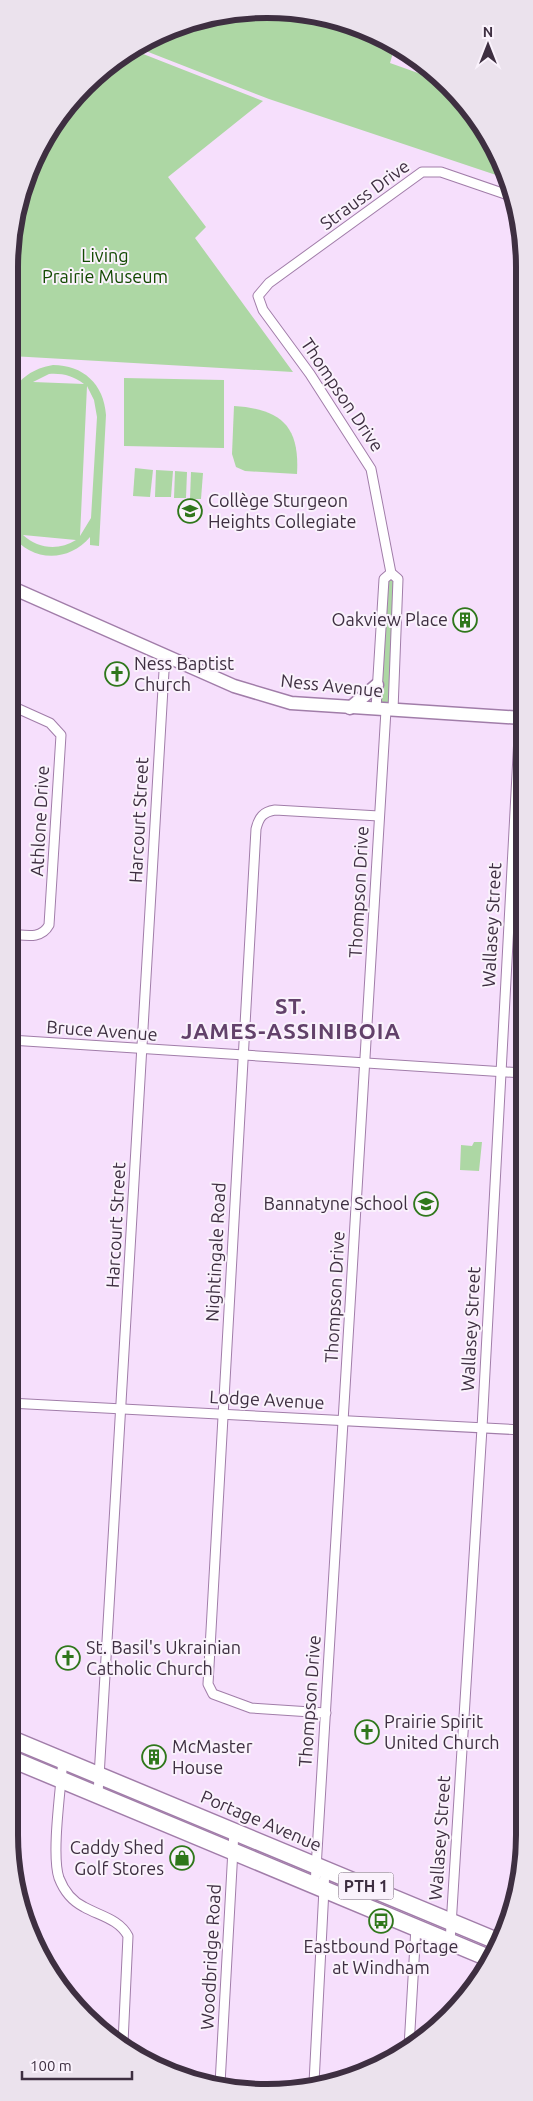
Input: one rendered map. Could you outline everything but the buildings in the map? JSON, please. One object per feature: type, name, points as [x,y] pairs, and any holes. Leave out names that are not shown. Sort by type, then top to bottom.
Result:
[{"type":"highway","name":"Portage Avenue","points":[[18,1742],[493,1939]]},
{"type":"highway","name":"PTH 1","points":[[18,1761],[484,1956]]},
{"type":"main road","name":"Ness Avenue","points":[[18,591],[234,686],[272,699],[350,708],[516,718]]},
{"type":"main road","points":[[350,708],[377,685]]},
{"type":"street","name":"Strauss Drive","points":[[259,302],[258,296],[270,283],[422,172],[442,172],[504,194]]},
{"type":"street","name":"Thompson Drive","points":[[259,302],[310,374],[371,469],[391,573],[398,579],[385,710],[326,1713],[314,2079]]},
{"type":"street","name":"Thompson Drive","points":[[385,710],[377,685],[384,579],[391,573]]},
{"type":"street","name":"Harcourt Street","points":[[98,1794],[164,671],[170,658]]},
{"type":"street","name":"Athlone Drive","points":[[18,709],[50,723],[61,735],[49,926],[46,931],[36,936],[18,935]]},
{"type":"street","name":"Nightingale Road","points":[[326,1713],[251,1708],[215,1695],[208,1688],[243,1056],[258,820],[265,812],[275,810],[379,816]]},
{"type":"street","name":"Wallasey Street","points":[[450,1942],[482,1428],[500,1072],[516,834]]},
{"type":"street","name":"Bruce Avenue","points":[[18,1041],[516,1073]]},
{"type":"street","name":"Lodge Avenue","points":[[18,1403],[516,1430]]},
{"type":"street","points":[[62,1759],[56,1857],[61,1882],[75,1901],[120,1925],[128,1936],[123,2038]]},
{"type":"street","name":"Woodbridge Road","points":[[220,2079],[234,1831]]},
{"type":"street","points":[[409,2039],[416,1927]]},
{"type":"green space","points":[[250,18],[283,18],[315,22],[362,36],[393,52],[390,63],[428,76],[443,90],[474,128],[499,176],[269,99],[144,50],[171,36],[202,26]]},
{"type":"green space","name":"Living Prairie Museum","points":[[139,53],[263,101],[168,177],[206,227],[195,238],[293,372],[18,356],[18,250],[22,218],[36,171],[59,128],[79,102],[102,79]]},
{"type":"green space","points":[[53,365],[64,366],[74,368],[90,378],[101,394],[106,415],[99,546],[90,545],[90,537],[71,551],[61,555],[50,556],[29,550],[18,542],[18,434],[20,400],[18,403],[18,384],[33,371]],"holes":[[[49,374],[72,377],[84,384],[33,382]],[[87,386],[94,400],[97,417],[91,518],[80,536]],[[23,535],[76,540],[63,546],[49,547],[35,543]]]},
{"type":"green space","points":[[124,378],[224,380],[224,448],[124,446]]},
{"type":"green space","points":[[234,406],[264,411],[284,423],[291,432],[295,443],[297,474],[245,471],[236,467],[232,454]]},
{"type":"green space","points":[[135,468],[153,470],[150,497],[133,496]]},
{"type":"green space","points":[[156,470],[173,471],[171,497],[155,497]]},
{"type":"green space","points":[[175,471],[187,472],[186,498],[174,498]]},
{"type":"green space","points":[[191,472],[203,473],[201,499],[190,499]]},
{"type":"green space","points":[[391,573],[398,579],[393,702],[376,709],[384,579]]},
{"type":"green space","points":[[474,1142],[482,1142],[479,1171],[460,1170],[461,1145],[472,1146]]},
{"type":"place","name":"Collège Sturgeon Heights Collegiate","points":[[190,511]]},
{"type":"place","name":"Oakview Place","points":[[465,620]]},
{"type":"place","name":"Ness Baptist Church","points":[[117,674]]},
{"type":"place","name":"Bannatyne School","points":[[426,1204]]},
{"type":"place","name":"St. Basil's Ukrainian Catholic Church","points":[[68,1658]]},
{"type":"place","name":"Prairie Spirit United Church","points":[[367,1732]]},
{"type":"place","name":"McMaster House","points":[[154,1757]]},
{"type":"place","name":"Caddy Shed Golf Stores","points":[[182,1858]]},
{"type":"place","name":"Eastbound Portage at Windham","points":[[381,1921]]},
{"type":"district","name":"ST. JAMES-ASSINIBOIA","points":[[291,1018]]}]
